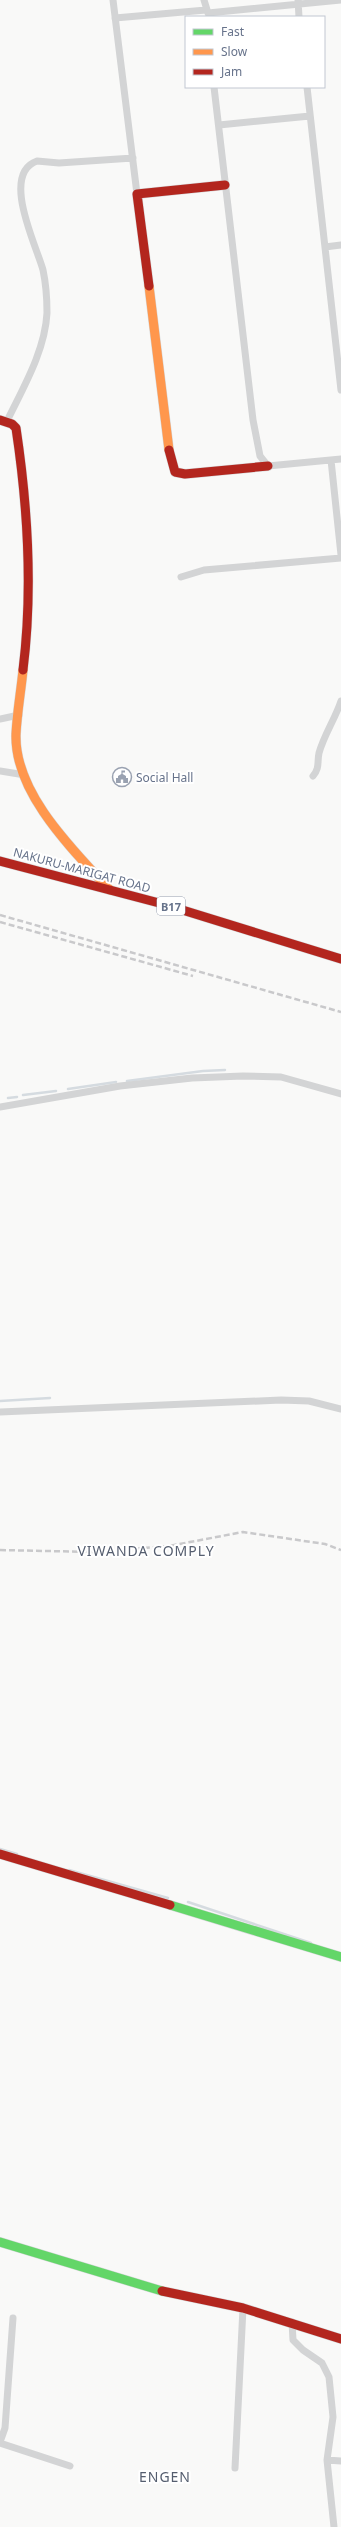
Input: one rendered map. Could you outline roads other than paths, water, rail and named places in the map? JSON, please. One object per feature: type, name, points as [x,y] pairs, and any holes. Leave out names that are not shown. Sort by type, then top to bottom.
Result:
[{"type":"street","points":[[113,0],[171,463],[175,472],[185,474],[341,459]]},
{"type":"street","points":[[204,0],[207,13]]},
{"type":"street","points":[[115,18],[207,13],[341,0]]},
{"type":"street","points":[[298,3],[300,16]]},
{"type":"street","points":[[214,88],[253,420],[260,456],[268,466]]},
{"type":"street","points":[[307,88],[341,390]]},
{"type":"street","points":[[219,125],[310,116]]},
{"type":"street","points":[[110,890],[51,822],[25,775],[17,748],[29,622],[28,552],[25,490],[18,435],[16,428],[4,421],[26,382],[43,340],[47,314],[43,270],[21,201],[20,188],[25,172],[37,161],[59,163],[133,158]]},
{"type":"street","points":[[137,194],[226,185]]},
{"type":"street","points":[[325,246],[341,245]]},
{"type":"street","points":[[181,577],[204,570],[341,556],[340,522],[331,460]]},
{"type":"street","points":[[313,776],[318,768],[318,755],[323,741],[341,701]]},
{"type":"street","points":[[0,719],[19,715]]},
{"type":"street","points":[[0,771],[25,775]]},
{"type":"street","name":"NAKURU-MARIGAT ROAD","points":[[0,861],[110,890],[341,959]]},
{"type":"street","points":[[0,1107],[120,1086],[192,1078],[243,1076],[282,1077],[341,1094]]},
{"type":"street","points":[[0,1412],[280,1400],[309,1401],[341,1409]]},
{"type":"street","points":[[0,1854],[341,1957]]},
{"type":"street","points":[[0,2242],[158,2290],[243,2308],[292,2322],[341,2339]]},
{"type":"street","points":[[235,2468],[243,2308]]},
{"type":"street","points":[[13,2318],[5,2428],[0,2442],[70,2466]]},
{"type":"street","points":[[292,2322],[293,2340],[303,2350],[322,2363],[329,2377],[333,2417],[327,2460],[334,2527]]},
{"type":"street","points":[[327,2460],[341,2461]]},
{"type":"waterway","points":[[127,1081],[203,1071],[225,1070]]},
{"type":"waterway","points":[[68,1089],[116,1082]]},
{"type":"waterway","points":[[23,1095],[56,1091]]},
{"type":"waterway","points":[[8,1098],[17,1097]]},
{"type":"waterway","points":[[0,1401],[50,1398]]},
{"type":"waterway","points":[[0,1849],[17,1854]]},
{"type":"waterway","points":[[69,1870],[168,1898]]},
{"type":"waterway","points":[[188,1902],[311,1943]]},
{"type":"railway","points":[[0,915],[341,1012]]},
{"type":"railway","points":[[0,922],[193,976]]},
{"type":"railway","points":[[0,1550],[95,1552],[169,1546],[243,1532],[325,1544],[341,1550]]},
{"type":"place","name":"Social Hall","points":[[122,777]]},
{"type":"district","name":"VIWANDA COMPLY","points":[[146,1550]]},
{"type":"district","name":"ENGEN","points":[[165,2476]]}]
